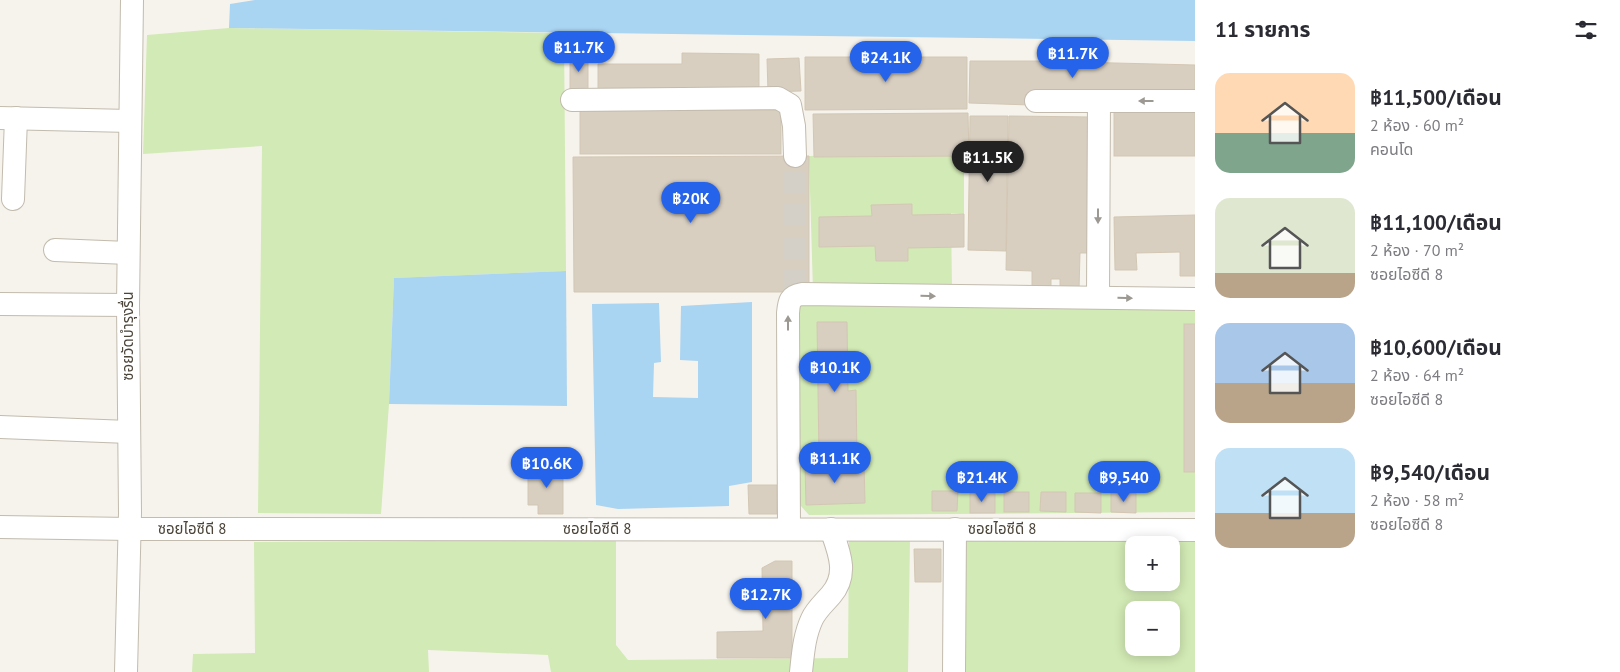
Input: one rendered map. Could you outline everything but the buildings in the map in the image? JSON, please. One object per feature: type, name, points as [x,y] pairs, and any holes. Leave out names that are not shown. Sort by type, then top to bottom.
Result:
[{"type":"street","name":"ซอยวัดบำรุงรื่น","points":[[126,672],[130,529],[128,253],[132,0]]},
{"type":"street","points":[[572,100],[778,98],[790,105],[794,126],[795,156]]},
{"type":"street","points":[[1098,297],[1099,101]]},
{"type":"street","points":[[1036,102],[1195,101]]},
{"type":"street","points":[[13,199],[8,118],[130,121]]},
{"type":"street","points":[[55,250],[128,253]]},
{"type":"street","points":[[789,529],[788,313],[790,299],[794,294],[1195,299]]},
{"type":"street","points":[[0,304],[128,305]]},
{"type":"street","points":[[0,427],[129,432]]},
{"type":"street","name":"ซอยไอซีดี 8","points":[[0,527],[130,529],[1195,530]]},
{"type":"street","points":[[801,672],[804,644],[813,617],[835,591],[842,570],[838,548],[831,529]]},
{"type":"street","points":[[954,672],[955,529]]},
{"type":"green space","points":[[229,28],[564,33],[566,271],[394,278],[389,404],[381,514],[258,513],[262,146],[143,154],[147,35]]},
{"type":"green space","points":[[964,152],[964,214],[951,213],[952,289],[813,291],[809,156]]},
{"type":"green space","points":[[800,302],[1195,307],[1195,512],[809,515],[800,505]]},
{"type":"green space","points":[[849,537],[910,538],[908,672],[551,672],[548,655],[428,650],[429,672],[192,672],[193,654],[255,653],[254,542],[616,540],[616,645],[628,660],[848,658]]},
{"type":"green space","points":[[963,537],[1125,537],[1125,591],[1180,591],[1180,537],[1195,537],[1195,672],[962,672]]},
{"type":"water","points":[[255,0],[1195,0],[1195,41],[229,28],[230,4]]},
{"type":"water","points":[[566,271],[567,406],[389,404],[394,278]]},
{"type":"water","points":[[752,302],[752,482],[729,486],[729,506],[618,509],[596,505],[592,304],[659,303],[661,362],[654,363],[653,397],[698,398],[698,361],[680,360],[681,306]]},
{"type":"tunnel","points":[[794,292],[795,156]]}]
